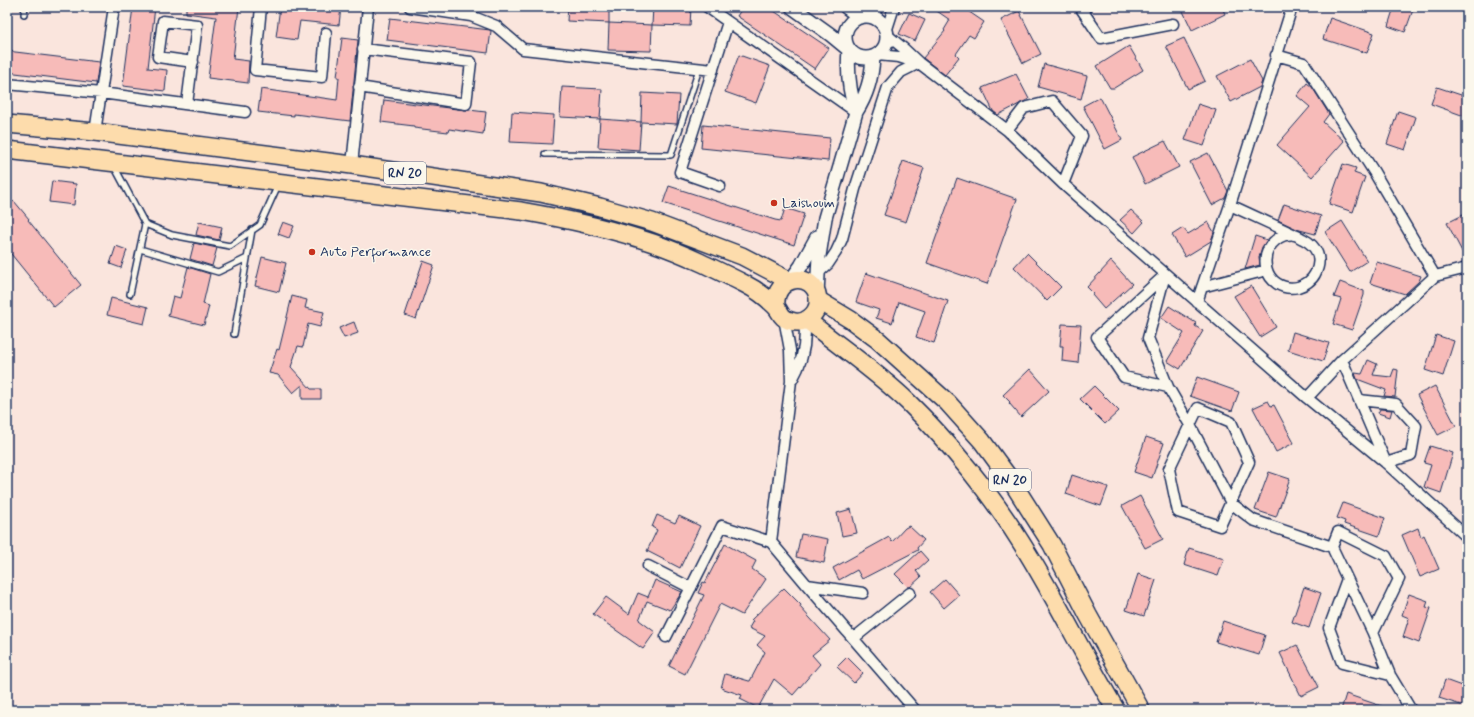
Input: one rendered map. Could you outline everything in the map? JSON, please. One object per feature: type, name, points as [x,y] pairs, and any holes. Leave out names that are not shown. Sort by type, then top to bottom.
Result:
[{"type":"highway","name":"RN 20","points":[[7,124],[95,132],[352,165],[541,194],[600,206],[652,222],[742,256],[790,280]]},
{"type":"highway","name":"RN 20","points":[[7,150],[521,211],[570,219],[654,244],[700,263],[751,287],[780,312]]},
{"type":"highway","points":[[790,280],[804,280],[810,283],[818,297],[817,308],[813,315],[806,320],[798,322],[791,321],[780,312],[777,293],[784,283],[790,280]]},
{"type":"highway","name":"RN 20","points":[[818,297],[878,340],[948,403],[982,441],[1012,482],[1052,545],[1088,615],[1141,710]]},
{"type":"highway","name":"RN 20","points":[[806,320],[861,362],[907,402],[950,447],[988,494],[1022,543],[1116,710]]},
{"type":"street","points":[[95,132],[114,7]]},
{"type":"street","points":[[261,7],[255,70],[322,77],[326,33]]},
{"type":"street","points":[[352,165],[368,7]]},
{"type":"street","points":[[414,7],[472,11],[496,26],[523,48],[713,70]]},
{"type":"street","points":[[707,7],[856,112]]},
{"type":"street","points":[[792,7],[849,49]]},
{"type":"street","points":[[846,7],[864,17],[873,18],[879,21],[886,33],[919,64],[1007,130],[1063,184],[1165,275],[1307,398],[1386,463],[1467,537]]},
{"type":"street","points":[[879,7],[864,17],[854,20],[846,30],[845,42],[849,49],[854,55],[860,57],[898,57],[919,64]]},
{"type":"street","points":[[818,297],[817,274],[821,237],[825,218],[856,112],[869,86],[875,56],[881,52],[885,44],[886,33],[894,7]]},
{"type":"street","points":[[1080,7],[1101,38],[1173,24]]},
{"type":"street","points":[[1197,302],[1230,205],[1292,7]]},
{"type":"street","points":[[188,104],[193,62],[197,25],[163,21],[158,58],[193,62]]},
{"type":"street","points":[[720,186],[680,172],[728,22]]},
{"type":"street","points":[[359,87],[466,104],[471,62],[363,49]]},
{"type":"street","points":[[849,49],[848,63],[850,88],[856,112]]},
{"type":"street","points":[[1276,55],[1304,64],[1374,172],[1435,276]]},
{"type":"street","points":[[817,274],[828,264],[842,239],[855,189],[888,87],[901,72],[919,64]]},
{"type":"street","points":[[7,84],[101,93],[245,112]]},
{"type":"street","points":[[1007,130],[1024,108],[1052,100],[1082,136],[1063,184]]},
{"type":"street","points":[[1230,205],[1294,235],[1312,244],[1317,252],[1318,267],[1314,276],[1308,282],[1302,286],[1293,288],[1284,287],[1272,278],[1267,270],[1265,261],[1268,250],[1273,242],[1285,235],[1294,235]]},
{"type":"street","points":[[790,280],[810,251],[825,218]]},
{"type":"street","points":[[1307,398],[1342,360],[1435,276],[1467,268]]},
{"type":"street","points":[[1202,287],[1267,270]]},
{"type":"street","points":[[1165,275],[1097,337],[1124,377],[1168,387]]},
{"type":"street","points":[[1165,275],[1148,338],[1168,387],[1190,425],[1230,503],[1253,520],[1332,547],[1373,633],[1390,675],[1411,710]]},
{"type":"street","points":[[771,542],[791,382],[790,350],[780,312]]},
{"type":"street","points":[[791,382],[797,372],[804,352],[806,320]]},
{"type":"street","points":[[1342,360],[1386,463]]},
{"type":"street","points":[[1359,400],[1396,404],[1416,426],[1411,455],[1386,463]]},
{"type":"street","points":[[1198,408],[1231,422],[1249,462],[1230,503],[1220,526],[1178,512],[1168,469],[1198,408]]},
{"type":"street","points":[[666,636],[722,526],[771,542],[854,638],[908,708]]},
{"type":"street","points":[[1332,547],[1338,532],[1386,556],[1399,579],[1373,633]]},
{"type":"street","points":[[648,566],[691,588]]},
{"type":"street","points":[[1347,579],[1329,628],[1342,663],[1390,675]]},
{"type":"street","points":[[807,585],[863,593]]},
{"type":"street","points":[[854,638],[910,593]]},
{"type":"lane","points":[[24,14],[25,7]]},
{"type":"lane","points":[[545,154],[671,155],[699,69]]},
{"type":"lane","points":[[112,162],[145,224],[130,294]]},
{"type":"lane","points":[[145,224],[172,235],[230,246],[260,225],[279,182]]},
{"type":"lane","points":[[234,334],[252,230]]},
{"type":"lane","points":[[140,249],[218,272],[247,258]]},
{"type":"building","points":[[133,7],[155,7],[148,68],[167,70],[165,91],[123,86]]},
{"type":"building","points":[[186,7],[239,7],[233,59],[249,61],[248,83],[208,78],[216,17],[186,13]]},
{"type":"building","points":[[280,7],[341,7],[339,25],[300,21],[297,40],[276,37]]},
{"type":"building","points":[[568,7],[609,7],[609,23],[567,21]]},
{"type":"building","points":[[653,7],[691,7],[690,26],[652,25]]},
{"type":"building","points":[[743,7],[768,7],[829,48],[815,69],[737,16]]},
{"type":"building","points":[[931,7],[962,7],[984,22],[974,38],[969,35],[956,54],[959,57],[945,75],[923,58],[945,31],[944,30],[950,20]]},
{"type":"building","points":[[1181,7],[1222,7],[1225,14],[1192,30]]},
{"type":"building","points":[[1394,7],[1414,7],[1405,32],[1388,26]]},
{"type":"building","points":[[1019,11],[1041,54],[1023,63],[1001,20]]},
{"type":"building","points":[[909,13],[925,20],[915,41],[899,34]]},
{"type":"building","points":[[390,18],[490,30],[488,53],[387,40]]},
{"type":"building","points":[[1330,18],[1374,33],[1367,53],[1323,39]]},
{"type":"building","points":[[609,23],[652,25],[651,51],[608,50]]},
{"type":"building","points":[[342,38],[358,40],[350,121],[294,114],[294,116],[258,112],[261,89],[337,100],[339,77],[337,77]]},
{"type":"building","points":[[1184,38],[1205,81],[1188,89],[1166,46]]},
{"type":"building","points":[[1129,46],[1143,70],[1114,88],[1110,88],[1097,66]]},
{"type":"building","points":[[7,51],[99,62],[96,83],[7,72]]},
{"type":"building","points":[[739,55],[770,66],[756,103],[725,92]]},
{"type":"building","points":[[1250,59],[1262,81],[1260,87],[1231,102],[1217,76]]},
{"type":"building","points":[[1044,64],[1087,76],[1081,99],[1038,87]]},
{"type":"building","points":[[1016,74],[1029,99],[998,115],[993,111],[982,88]]},
{"type":"building","points":[[1307,83],[1312,87],[1329,114],[1323,122],[1344,141],[1312,177],[1277,145],[1310,107],[1297,96]]},
{"type":"building","points":[[562,87],[602,89],[600,119],[560,117]]},
{"type":"building","points":[[1437,87],[1467,97],[1467,117],[1431,104]]},
{"type":"building","points":[[642,93],[679,95],[677,124],[641,122]]},
{"type":"building","points":[[1100,97],[1122,140],[1105,149],[1083,106]]},
{"type":"building","points":[[384,100],[486,112],[483,134],[449,129],[448,132],[414,128],[414,126],[381,122]]},
{"type":"building","points":[[1198,104],[1216,110],[1204,146],[1185,140]]},
{"type":"building","points":[[1398,111],[1416,117],[1405,150],[1387,144]]},
{"type":"building","points":[[512,112],[554,115],[552,144],[510,142]]},
{"type":"building","points":[[600,119],[641,122],[639,150],[598,147]]},
{"type":"building","points":[[703,125],[830,138],[828,161],[701,148]]},
{"type":"building","points":[[1165,141],[1179,167],[1145,184],[1132,157]]},
{"type":"building","points":[[1208,153],[1228,191],[1225,198],[1212,205],[1190,162]]},
{"type":"building","points":[[903,161],[924,168],[906,222],[884,215]]},
{"type":"building","points":[[1343,164],[1356,168],[1354,173],[1365,177],[1353,212],[1329,204]]},
{"type":"building","points":[[957,178],[1017,199],[987,284],[927,263]]},
{"type":"building","points":[[52,181],[76,184],[74,205],[49,202]]},
{"type":"building","points":[[669,186],[775,220],[781,221],[785,208],[804,214],[794,245],[663,203]]},
{"type":"building","points":[[14,201],[81,285],[54,307],[7,249],[7,207]]},
{"type":"building","points":[[1284,204],[1321,216],[1315,234],[1296,229],[1278,220]]},
{"type":"building","points":[[1131,210],[1144,222],[1134,233],[1120,220]]},
{"type":"building","points":[[1467,213],[1467,261],[1447,223]]},
{"type":"building","points":[[1342,221],[1367,261],[1350,272],[1325,232]]},
{"type":"building","points":[[199,222],[222,227],[219,240],[196,235]]},
{"type":"building","points":[[283,222],[294,226],[289,238],[278,234]]},
{"type":"building","points":[[1208,222],[1214,232],[1211,241],[1185,257],[1172,235],[1183,228],[1188,234]]},
{"type":"building","points":[[1255,236],[1267,240],[1262,247],[1259,257],[1260,265],[1245,269]]},
{"type":"building","points":[[194,243],[217,248],[212,266],[190,259]]},
{"type":"building","points":[[116,246],[127,250],[121,268],[110,264]]},
{"type":"building","points":[[1027,253],[1061,287],[1047,301],[1014,267]]},
{"type":"building","points":[[262,257],[286,263],[279,292],[255,286]]},
{"type":"building","points":[[423,261],[434,265],[416,319],[405,315]]},
{"type":"building","points":[[1111,261],[1132,284],[1104,309],[1092,295],[1094,294],[1087,287]]},
{"type":"building","points":[[1377,262],[1421,276],[1419,281],[1405,294],[1370,283]]},
{"type":"building","points":[[188,267],[210,274],[203,304],[209,306],[204,325],[168,316],[173,296],[180,298]]},
{"type":"building","points":[[866,273],[948,301],[934,343],[916,337],[925,311],[899,302],[892,323],[876,318],[879,310],[856,302]]},
{"type":"building","points":[[1340,282],[1364,291],[1352,330],[1333,324],[1341,299],[1334,297]]},
{"type":"building","points":[[1251,286],[1276,327],[1260,337],[1234,296]]},
{"type":"building","points":[[292,296],[307,300],[305,308],[324,312],[320,327],[308,324],[303,347],[298,346],[291,367],[311,389],[321,389],[321,399],[302,399],[302,385],[293,393],[278,375],[269,373],[277,349],[279,350]]},
{"type":"building","points":[[111,298],[148,307],[144,324],[107,315]]},
{"type":"building","points":[[1169,306],[1196,323],[1195,326],[1203,331],[1180,369],[1167,361],[1184,333],[1161,318]]},
{"type":"building","points":[[354,322],[358,333],[344,338],[339,328]]},
{"type":"building","points":[[1062,324],[1081,325],[1078,363],[1062,361],[1063,346],[1060,346]]},
{"type":"building","points":[[1293,332],[1329,343],[1323,361],[1288,350]]},
{"type":"building","points":[[1436,335],[1454,341],[1443,376],[1425,370]]},
{"type":"building","points":[[1368,360],[1377,364],[1373,375],[1391,377],[1394,369],[1398,370],[1395,397],[1384,396],[1386,390],[1357,379],[1355,373],[1362,374]]},
{"type":"building","points":[[1030,369],[1049,391],[1021,417],[1003,395]]},
{"type":"building","points":[[1197,377],[1239,392],[1232,411],[1190,396]]},
{"type":"building","points":[[1094,386],[1119,411],[1105,424],[1080,399]]},
{"type":"building","points":[[1435,386],[1456,426],[1438,435],[1417,395]]},
{"type":"building","points":[[1268,401],[1271,406],[1274,405],[1294,443],[1276,452],[1253,408]]},
{"type":"building","points":[[1380,409],[1392,410],[1390,417],[1378,413]]},
{"type":"building","points":[[1146,437],[1164,443],[1152,478],[1134,472]]},
{"type":"building","points":[[1430,446],[1453,453],[1441,493],[1424,487],[1431,465],[1424,463]]},
{"type":"building","points":[[1269,472],[1290,479],[1276,517],[1255,510]]},
{"type":"building","points":[[1072,475],[1108,487],[1101,506],[1066,494]]},
{"type":"building","points":[[1140,496],[1163,539],[1145,548],[1122,506]]},
{"type":"building","points":[[1343,503],[1385,518],[1379,536],[1344,524],[1345,521],[1337,518]]},
{"type":"building","points":[[851,509],[857,533],[842,536],[837,513]]},
{"type":"building","points":[[657,515],[675,523],[679,516],[700,526],[680,568],[647,551],[657,530],[652,527]]},
{"type":"building","points":[[909,526],[924,540],[917,548],[918,550],[862,579],[857,570],[839,580],[833,568],[889,537],[892,542],[905,528]]},
{"type":"building","points":[[1418,528],[1421,537],[1424,535],[1439,569],[1420,577],[1402,535]]},
{"type":"building","points":[[801,534],[828,539],[824,563],[796,557]]},
{"type":"building","points":[[725,544],[756,561],[752,569],[766,579],[742,615],[720,604],[685,674],[669,666],[704,595],[698,593],[703,582],[705,583]]},
{"type":"building","points":[[1189,548],[1224,559],[1218,576],[1184,565]]},
{"type":"building","points":[[920,551],[928,560],[916,571],[921,577],[910,587],[908,587],[895,574]]},
{"type":"building","points":[[1138,574],[1156,580],[1144,616],[1126,610]]},
{"type":"building","points":[[945,579],[959,595],[944,608],[930,592]]},
{"type":"building","points":[[655,580],[682,592],[670,610],[647,601],[639,620],[655,632],[643,649],[593,614],[606,597],[629,614],[638,593],[648,597]]},
{"type":"building","points":[[1304,587],[1321,593],[1309,628],[1292,622]]},
{"type":"building","points":[[784,588],[801,605],[800,607],[830,640],[812,655],[820,664],[793,695],[774,679],[758,708],[740,699],[742,695],[721,688],[725,674],[750,681],[765,652],[757,645],[765,636],[749,628],[753,621],[751,620]]},
{"type":"building","points":[[1409,594],[1428,601],[1426,607],[1431,608],[1419,643],[1403,637],[1409,618],[1402,615]]},
{"type":"building","points":[[1223,621],[1265,635],[1259,655],[1216,642]]},
{"type":"building","points":[[1297,645],[1319,687],[1301,696],[1280,653]]},
{"type":"building","points":[[847,657],[863,673],[854,683],[837,667]]},
{"type":"building","points":[[1445,680],[1467,688],[1467,707],[1439,698]]},
{"type":"building","points":[[1346,694],[1387,708],[1387,710],[1341,710]]},
{"type":"place","name":"Laishoum","points":[[774,203]]},
{"type":"place","name":"Auto Performance","points":[[312,252]]}]
